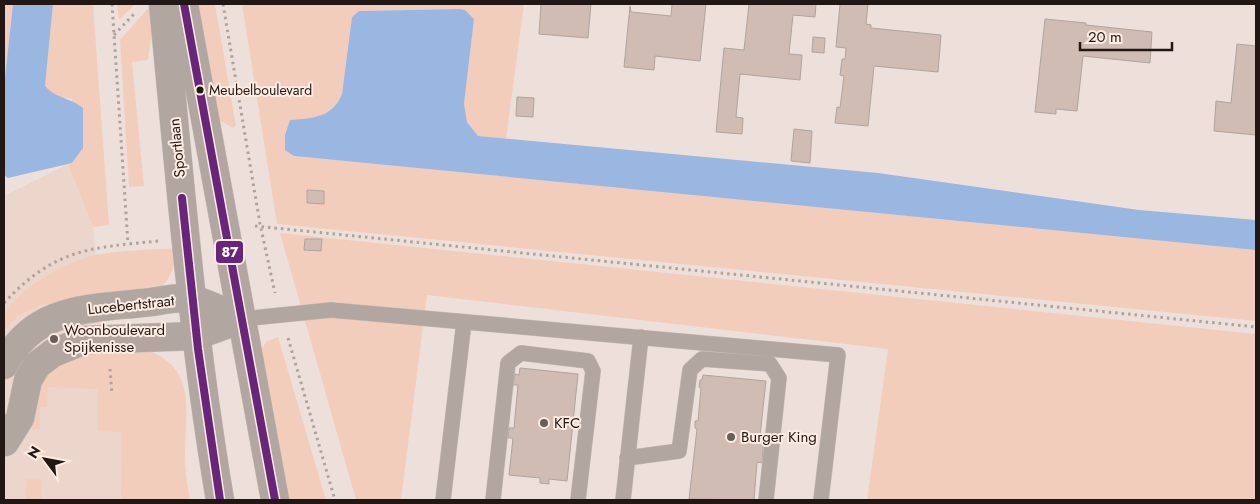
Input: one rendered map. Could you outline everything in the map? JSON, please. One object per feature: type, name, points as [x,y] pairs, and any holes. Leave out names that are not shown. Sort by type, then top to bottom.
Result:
[{"type":"street","name":"Sportlaan","points":[[184,4],[275,500]]},
{"type":"street","name":"Sportlaan","points":[[151,7],[195,336],[220,500]]},
{"type":"street","points":[[190,299],[242,319]]},
{"type":"street","name":"Lucebertstraat","points":[[4,365],[16,344],[26,335],[38,325],[63,314],[81,310],[190,299]]},
{"type":"street","name":"Lucebertstraat","points":[[4,445],[20,418],[28,380],[37,365],[53,352],[85,340],[195,336],[242,319]]},
{"type":"lane","points":[[242,319],[281,313],[331,310],[838,355],[821,500]]},
{"type":"lane","points":[[442,500],[464,322]]},
{"type":"lane","points":[[622,500],[641,337]]},
{"type":"lane","points":[[492,500],[508,363],[521,353],[588,361],[593,371],[578,500]]},
{"type":"lane","points":[[627,458],[679,451],[690,370],[702,359],[770,364],[779,378],[766,500]]},
{"type":"path","points":[[4,303],[36,273],[62,258],[85,249],[128,244],[112,4]]},
{"type":"path","points":[[223,4],[260,224],[281,313],[335,500]]},
{"type":"path","points":[[114,36],[151,7]]},
{"type":"path","points":[[260,224],[1256,327]]},
{"type":"shaded area","points":[[4,4],[13,4],[4,87]]},
{"type":"shaded area","points":[[53,4],[93,4],[109,225],[93,227],[68,164],[73,163],[72,99],[55,96],[45,86]]},
{"type":"shaded area","points":[[117,4],[135,4],[119,20]]},
{"type":"shaded area","points":[[192,4],[215,4],[236,126],[233,128],[219,120]]},
{"type":"shaded area","points":[[242,4],[524,4],[506,139],[478,136],[467,122],[464,104],[474,19],[459,9],[359,11],[352,17],[342,94],[333,108],[321,115],[290,120],[294,156],[1256,250],[1256,321],[277,224]],"holes":[[[307,190],[324,191],[324,204],[307,204]]]},
{"type":"shaded area","points":[[151,5],[156,5],[148,60],[132,62],[144,186],[129,187],[120,40]]},
{"type":"shaded area","name":"Woonboulevard Spijkenisse","points":[[68,164],[93,227],[103,328],[128,398],[125,500],[4,500],[4,196]]},
{"type":"shaded area","points":[[280,233],[1256,334],[1256,500],[867,500],[888,349],[427,295],[401,500],[356,500]]},
{"type":"shaded area","points":[[176,248],[172,272],[166,282],[156,291],[42,304],[18,316],[4,330],[5,315],[20,296],[31,286],[71,263],[106,253]]},
{"type":"shaded area","points":[[278,337],[326,500],[288,500],[259,354],[266,342]]},
{"type":"shaded area","points":[[147,350],[163,358],[174,368],[181,380],[185,393],[185,460],[190,500],[121,500],[122,432],[98,431],[98,389],[48,387],[47,407],[40,407],[40,430],[34,429],[31,425],[38,391],[49,374],[60,365],[73,358],[102,351]]},
{"type":"shaded area","points":[[27,479],[42,480],[41,500],[25,500]]},
{"type":"water","points":[[13,4],[53,4],[45,86],[54,93],[83,108],[83,148],[72,163],[8,178],[4,175],[4,87]]},
{"type":"water","points":[[465,10],[474,19],[464,104],[467,122],[478,136],[878,173],[1139,210],[1256,220],[1256,250],[294,156],[285,150],[285,135],[290,120],[321,115],[333,108],[338,102],[342,94],[352,17],[359,11]]},
{"type":"building","points":[[541,4],[591,4],[588,38],[539,34]]},
{"type":"building","points":[[672,4],[706,4],[700,61],[655,56],[654,70],[624,67],[630,6],[631,12],[671,16]]},
{"type":"building","points":[[749,4],[816,4],[815,17],[793,15],[789,54],[802,55],[800,80],[740,74],[736,117],[743,118],[742,134],[716,132],[724,48],[744,50]]},
{"type":"building","points":[[840,4],[868,4],[866,24],[871,25],[871,28],[941,35],[938,72],[874,66],[868,126],[835,123],[837,107],[840,108],[844,76],[840,75],[842,59],[845,59],[846,48],[836,47]]},
{"type":"building","points":[[1045,19],[1152,32],[1150,63],[1083,56],[1077,111],[1056,109],[1056,114],[1035,112]]},
{"type":"building","points":[[813,37],[825,38],[824,53],[812,52]]},
{"type":"building","points":[[1237,44],[1256,46],[1256,135],[1214,131],[1216,101],[1231,103]]},
{"type":"building","points":[[517,97],[534,98],[533,117],[516,116]]},
{"type":"building","points":[[794,129],[812,131],[810,163],[791,161]]},
{"type":"building","points":[[307,190],[324,191],[324,204],[307,203]]},
{"type":"building","points":[[305,239],[322,239],[321,251],[304,250]]},
{"type":"building","points":[[520,368],[578,374],[567,481],[549,479],[549,484],[540,483],[540,478],[509,475],[513,438],[508,438],[509,428],[514,428],[518,385],[513,385],[515,374],[519,375]]},
{"type":"building","points":[[703,375],[766,381],[760,436],[764,437],[762,463],[757,462],[754,500],[689,499],[697,429],[695,428],[695,421],[698,421],[701,388],[699,387]]},
{"type":"transit line","name":"87","points":[[184,4],[275,500]]},
{"type":"transit line","name":"87","points":[[182,198],[198,349],[220,500]]},
{"type":"place","name":"Meubelboulevard","points":[[200,90]]},
{"type":"place","name":"Woonboulevard Spijkenisse","points":[[54,339]]},
{"type":"place","name":"KFC","points":[[544,423]]},
{"type":"place","name":"Burger King","points":[[731,437]]}]
